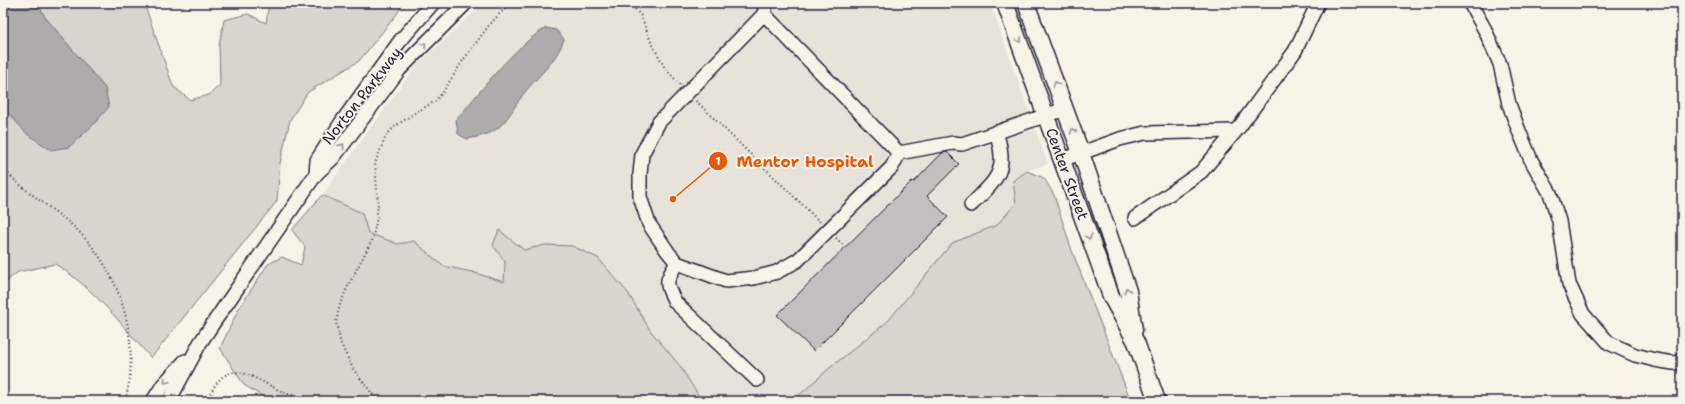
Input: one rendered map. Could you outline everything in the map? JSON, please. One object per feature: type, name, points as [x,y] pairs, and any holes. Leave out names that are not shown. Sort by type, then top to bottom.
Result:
[{"type":"main road","name":"Center Street","points":[[1005,3],[1110,296],[1136,342],[1157,401]]},
{"type":"main road","name":"Center Street","points":[[1026,3],[1081,153],[1128,291],[1136,342]]},
{"type":"street","name":"Norton Parkway","points":[[316,174],[317,160],[340,123],[400,41],[433,3]]},
{"type":"street","name":"Norton Parkway","points":[[169,401],[200,343],[316,174],[333,158],[399,70],[466,3]]},
{"type":"street","points":[[1135,218],[1202,172],[1235,132],[1295,51],[1318,3]]},
{"type":"street","points":[[1470,3],[1485,30],[1500,64],[1509,104],[1531,160],[1550,192],[1559,221],[1569,284],[1582,314],[1609,343],[1635,355],[1673,363],[1682,362]]},
{"type":"street","points":[[765,9],[899,154],[892,167],[798,260],[777,272],[754,278],[726,281],[677,263],[649,224],[640,196],[642,154],[659,122],[765,9]]},
{"type":"street","points":[[899,154],[953,143],[962,144],[1065,108]]},
{"type":"street","points":[[971,205],[993,184],[999,174],[1002,160],[1002,149],[996,132]]},
{"type":"street","points":[[1062,160],[1120,139],[1145,133],[1235,132]]},
{"type":"street","points":[[677,263],[667,278],[668,287],[675,302],[757,380]]},
{"type":"street","name":"Norton Parkway","points":[[153,401],[163,385],[200,343]]},
{"type":"path","points":[[378,401],[353,369],[341,344],[336,322],[340,305],[345,293],[372,240],[378,204],[376,163],[386,136],[393,128],[434,102],[443,92],[464,59],[490,24],[510,3]]},
{"type":"path","points":[[630,3],[641,16],[651,42],[665,68],[845,247]]},
{"type":"path","points":[[3,168],[18,183],[58,214],[82,236],[96,252],[111,275],[124,309],[129,334],[130,375],[125,401]]},
{"type":"path","points":[[207,401],[214,386],[220,379],[230,372],[239,371],[285,393],[315,401]]},
{"type":"shaded area","points":[[3,3],[144,3],[173,86],[190,100],[209,95],[220,85],[219,45],[224,20],[248,14],[266,23],[269,3],[403,3],[397,14],[359,61],[308,92],[290,120],[280,163],[277,201],[151,358],[94,295],[69,273],[55,264],[18,272],[3,284]]},
{"type":"shaded area","points":[[3,3],[38,3],[45,17],[105,88],[109,107],[92,126],[69,147],[51,150],[27,134],[3,107]]},
{"type":"shaded area","points":[[484,3],[940,3],[941,5],[947,3],[990,3],[1048,164],[1027,171],[1013,181],[1016,203],[997,225],[952,243],[888,321],[826,371],[793,401],[702,401],[680,366],[650,330],[628,293],[598,258],[572,247],[545,245],[524,250],[493,245],[505,262],[504,282],[472,272],[443,266],[414,241],[398,244],[368,233],[362,213],[322,195],[416,66]]},
{"type":"shaded area","points":[[546,28],[556,30],[564,39],[561,47],[551,62],[522,96],[505,121],[495,130],[483,135],[467,139],[458,134],[456,120],[510,58],[534,36]]},
{"type":"shaded area","points":[[1027,171],[1044,178],[1054,195],[1072,251],[1131,401],[793,401],[826,371],[888,321],[952,243],[997,225],[1016,203],[1013,181]]},
{"type":"shaded area","points":[[322,195],[362,213],[368,233],[398,244],[414,241],[443,266],[472,272],[504,282],[505,262],[493,245],[499,230],[524,250],[545,245],[572,246],[598,258],[628,293],[650,330],[680,366],[702,401],[268,400],[244,385],[220,348],[239,308],[268,264],[282,257],[301,265],[305,247],[292,230]]},
{"type":"building","points":[[947,152],[959,164],[927,196],[948,217],[814,351],[777,315],[912,181],[914,182],[942,153]]},
{"type":"place","name":"Mentor Hospital","points":[[673,199]]}]
